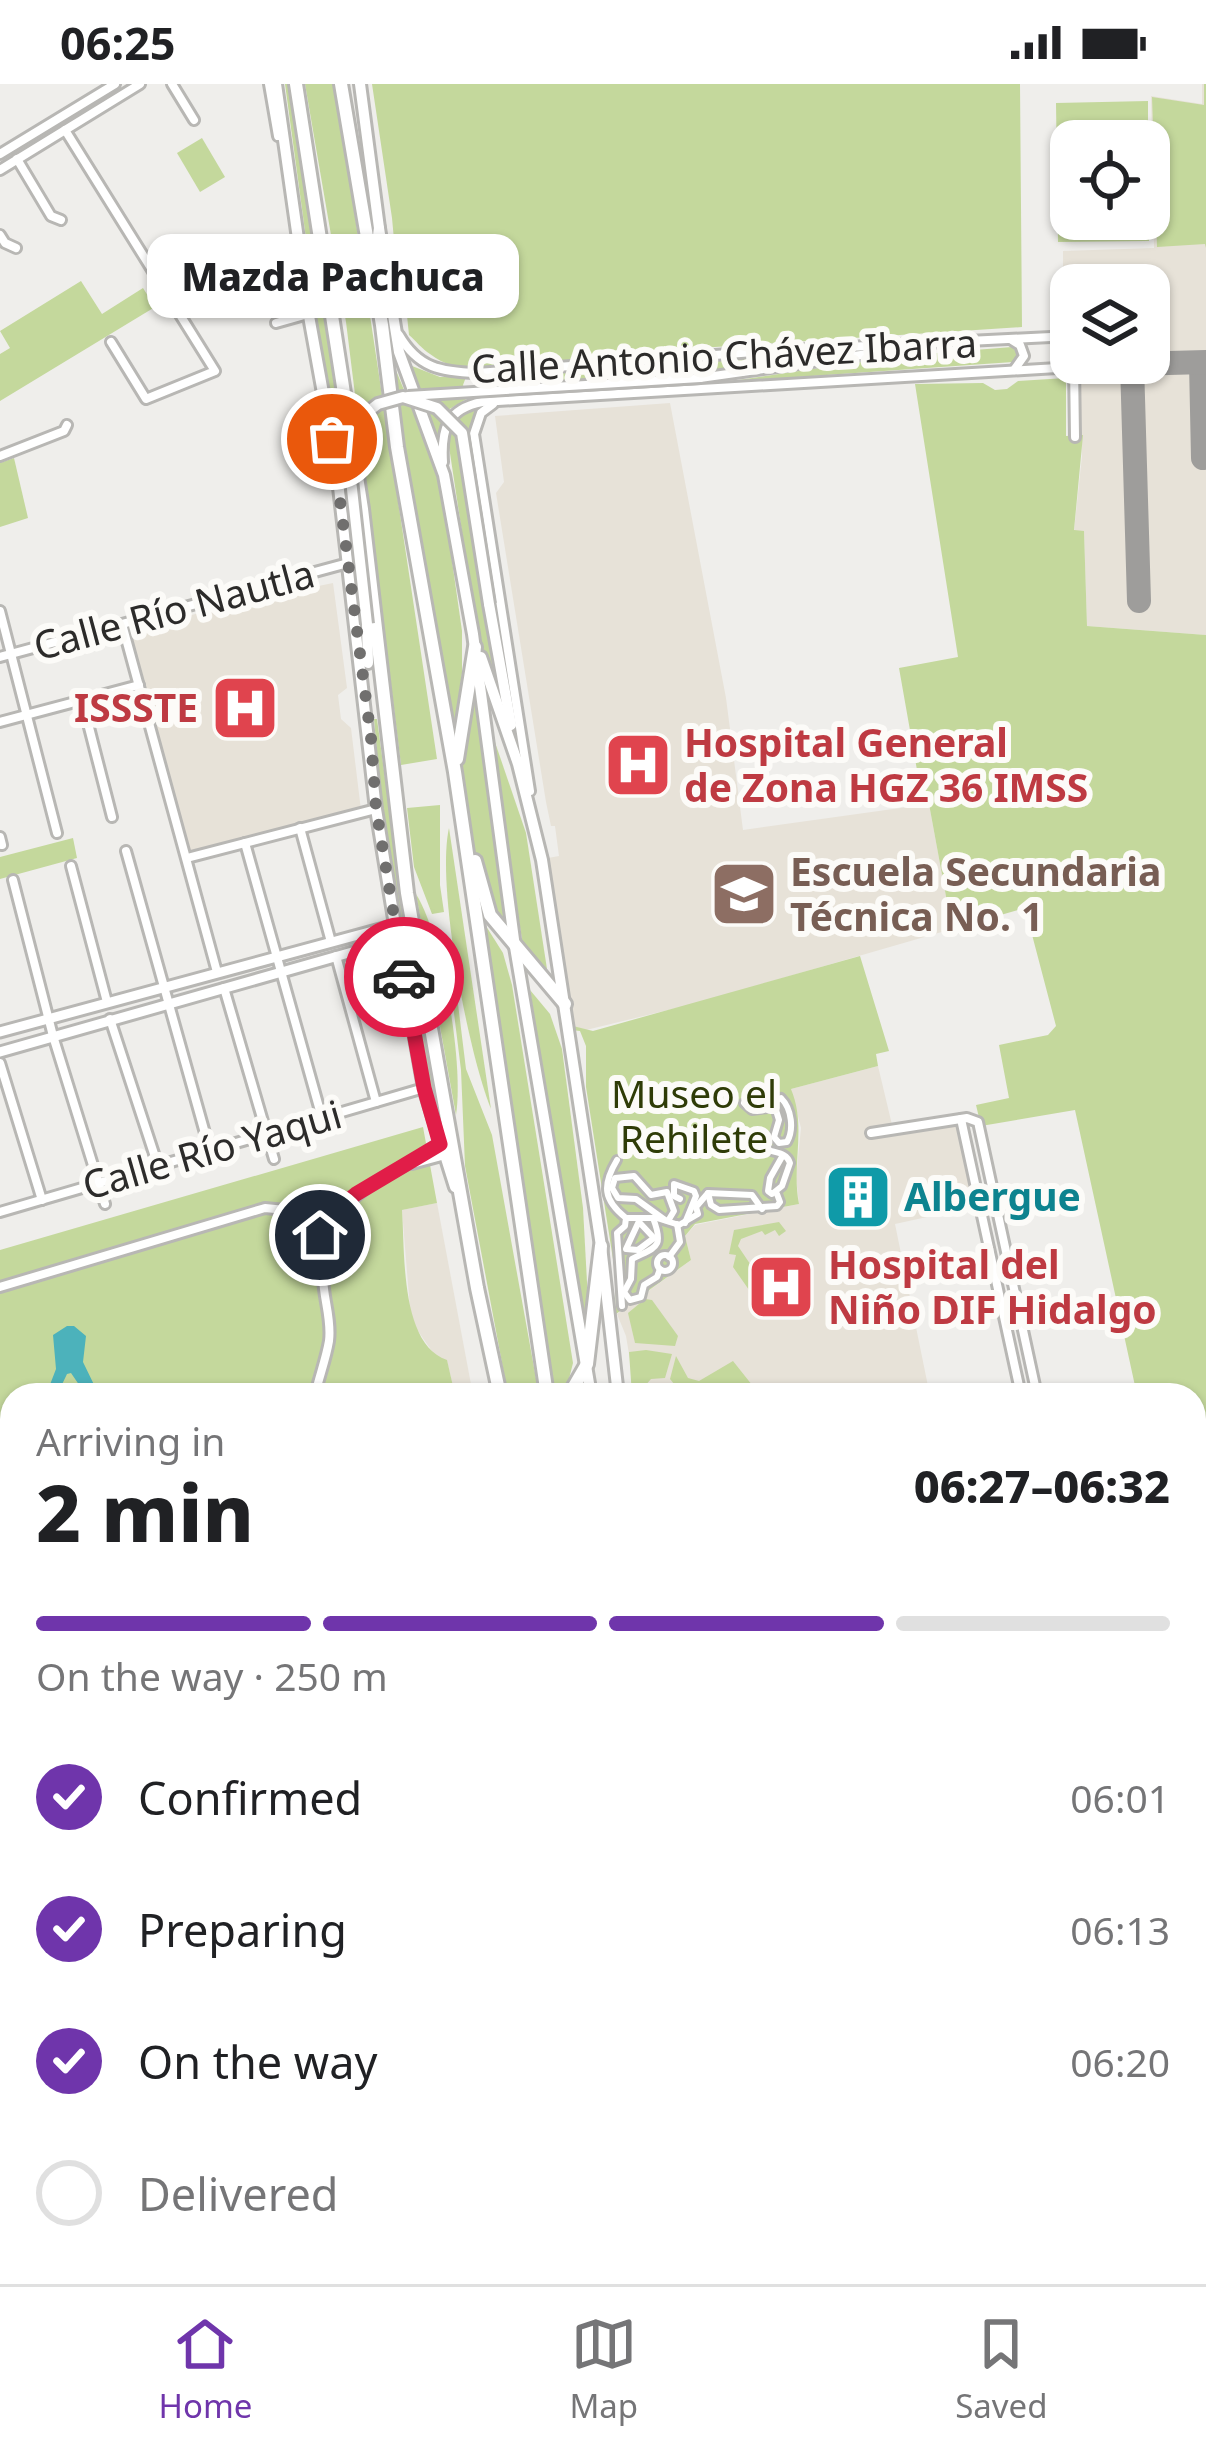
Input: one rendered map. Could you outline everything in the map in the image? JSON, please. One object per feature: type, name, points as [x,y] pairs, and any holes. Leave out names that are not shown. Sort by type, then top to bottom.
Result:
[{"type":"highway","points":[[296,84],[339,342],[407,893],[447,1148],[498,1383]]},
{"type":"highway","points":[[341,84],[397,447],[455,772],[545,1383]]},
{"type":"highway","points":[[455,772],[474,640]]},
{"type":"highway","points":[[461,816],[490,915],[565,1004]]},
{"type":"highway","points":[[576,1383],[587,1364],[601,1246]]},
{"type":"main road","points":[[273,84],[337,470],[371,738]]},
{"type":"main road","points":[[360,84],[402,366],[444,475],[474,640],[515,947],[589,1383]]},
{"type":"main road","points":[[373,271],[380,228]]},
{"type":"main road","points":[[447,1148],[424,1088],[376,808],[367,624],[346,444],[365,413],[378,404],[403,397],[437,407],[462,433],[518,764]]},
{"type":"main road","points":[[367,639],[382,668]]},
{"type":"main road","points":[[474,640],[536,829],[601,1246],[617,1383]]},
{"type":"street","points":[[0,154],[115,84]]},
{"type":"street","points":[[0,170],[140,84]]},
{"type":"street","points":[[172,84],[194,119]]},
{"type":"street","points":[[273,84],[279,136]]},
{"type":"street","points":[[64,130],[215,370],[146,399],[111,342]]},
{"type":"street","points":[[36,132],[44,143]]},
{"type":"street","points":[[17,159],[52,216],[61,220]]},
{"type":"street","points":[[0,235],[16,248]]},
{"type":"street","points":[[276,323],[307,312],[308,316]]},
{"type":"street","name":"Calle Antonio Chávez Ibarra","points":[[396,329],[423,364],[443,372],[477,373],[1050,337]]},
{"type":"street","points":[[1010,339],[1020,345],[1024,356],[1013,371]]},
{"type":"street","points":[[403,397],[700,378],[940,343]]},
{"type":"street","name":"Calle Antonio Chávez Ibarra","points":[[482,402],[1050,367]]},
{"type":"street","points":[[444,475],[446,424],[458,410],[482,402],[469,388],[477,373]]},
{"type":"street","points":[[1075,384],[1076,437]]},
{"type":"street","points":[[499,400],[481,413],[474,434],[536,829]]},
{"type":"street","points":[[0,456],[64,431],[68,425]]},
{"type":"street","name":"Calle Río Nautla","points":[[5,656],[348,563]]},
{"type":"street","points":[[0,610],[5,656],[27,714],[57,833]]},
{"type":"street","points":[[122,624],[217,972]]},
{"type":"street","points":[[0,722],[139,685]]},
{"type":"street","points":[[82,700],[112,817]]},
{"type":"street","points":[[187,858],[376,808]]},
{"type":"street","points":[[300,828],[331,942]]},
{"type":"street","points":[[245,843],[322,1118]]},
{"type":"street","points":[[126,851],[210,1150]]},
{"type":"street","points":[[71,866],[107,1002]]},
{"type":"street","points":[[14,880],[53,1036],[105,1204]]},
{"type":"street","points":[[0,1032],[394,925]]},
{"type":"street","points":[[0,1052],[398,938]]},
{"type":"street","points":[[336,956],[376,1102]]},
{"type":"street","points":[[224,988],[274,1159]]},
{"type":"street","points":[[110,1019],[158,1166]]},
{"type":"street","points":[[0,1063],[42,1200]]},
{"type":"street","name":"Calle Río Yaqui","points":[[0,1212],[424,1088]]},
{"type":"street","points":[[744,1102],[752,1110],[768,1103],[782,1098],[789,1114],[790,1138],[784,1144],[774,1137],[777,1111],[768,1103]]},
{"type":"street","points":[[961,1119],[1017,1383]]},
{"type":"street","points":[[872,1133],[961,1119],[978,1122],[1034,1383]]},
{"type":"street","points":[[777,1194],[768,1191],[768,1186],[779,1143]]},
{"type":"street","points":[[0,1287],[265,1208],[330,1210],[367,1185],[447,1148]]},
{"type":"street","points":[[708,1193],[715,1209],[777,1206],[790,1163],[775,1152]]},
{"type":"street","points":[[617,1160],[609,1173],[607,1196],[609,1205],[626,1218],[674,1222],[698,1214],[697,1207],[708,1193]]},
{"type":"street","points":[[653,1219],[658,1245],[632,1259],[631,1279],[624,1292],[630,1300],[641,1297],[644,1285],[660,1269],[671,1269],[669,1257],[680,1242],[667,1192],[651,1195],[634,1176],[615,1178],[612,1188],[618,1198],[631,1197],[674,1222]]},
{"type":"street","points":[[674,1222],[696,1196],[674,1184],[674,1196],[680,1198]]},
{"type":"street","points":[[708,1193],[752,1195],[762,1209]]},
{"type":"street","points":[[318,1383],[330,1320],[322,1277],[324,1246],[345,1203]]},
{"type":"street","points":[[303,1212],[324,1246]]},
{"type":"street","points":[[622,1306],[617,1233],[626,1218]]},
{"type":"street","points":[[640,1221],[654,1238],[638,1250],[626,1250],[634,1228],[640,1221]]},
{"type":"street","points":[[1000,1296],[1014,1294]]},
{"type":"shaded area","points":[[1202,84],[1206,84],[1206,635],[1087,626],[1084,532],[1074,531],[1082,456],[1080,384],[1170,384],[1170,264],[1063,264],[1063,251],[1154,248],[1154,240],[1170,240],[1170,120],[1151,120],[1151,96],[1202,104]]},
{"type":"shaded area","points":[[670,403],[726,698],[743,830],[929,804],[952,929],[586,1030],[569,1025],[557,1009],[537,860],[559,856],[496,493],[504,482],[495,416]]},
{"type":"shaded area","name":"ISSSTE","points":[[333,583],[347,688],[338,695],[341,719],[351,728],[361,810],[189,853],[130,634],[218,607]]},
{"type":"shaded area","name":"Hospital del Niño DIF Hidalgo","points":[[878,1066],[893,1129],[962,1118],[982,1205],[895,1224],[927,1383],[633,1383],[626,1336],[617,1314],[691,1260],[685,1236],[695,1225],[799,1204],[796,1178],[801,1128],[791,1089]]},
{"type":"shaded area","points":[[437,1203],[471,1383],[452,1383],[447,1361],[436,1357],[411,1321],[402,1210]]},
{"type":"green space","points":[[285,84],[291,84],[349,462],[337,466]]},
{"type":"green space","points":[[305,84],[335,84],[437,759],[401,765],[346,322]]},
{"type":"green space","points":[[372,84],[1020,84],[1022,327],[700,348],[623,359],[585,358],[578,365],[550,360],[473,368],[444,362],[409,335],[406,306],[399,294]]},
{"type":"green space","points":[[1206,84],[1206,248],[1205,244],[1157,247],[1157,240],[1170,240],[1170,120],[1153,120],[1152,97],[1204,105]]},
{"type":"green space","points":[[1148,101],[1148,120],[1056,120],[1056,103]]},
{"type":"green space","points":[[202,138],[225,177],[200,192],[177,153]]},
{"type":"green space","points":[[1058,240],[1149,240],[1149,241]]},
{"type":"green space","points":[[81,281],[102,314],[143,288],[155,307],[0,401],[0,354],[10,348],[0,331]]},
{"type":"green space","points":[[1012,347],[1019,355],[1013,362],[725,382],[900,356]]},
{"type":"green space","points":[[815,354],[815,361],[724,372],[511,384],[504,392],[476,391],[474,385],[484,375]]},
{"type":"green space","points":[[407,364],[440,377],[466,377],[463,385],[468,398],[448,410],[438,441]]},
{"type":"green space","points":[[390,368],[395,368],[437,470],[450,547],[462,631],[462,673],[452,745]]},
{"type":"green space","points":[[1050,379],[1050,384],[1066,384],[1066,436],[1083,435],[1074,530],[1084,531],[1087,626],[1206,635],[1206,1383],[1134,1383],[1075,1110],[981,1126],[976,1105],[1009,1098],[999,1045],[1048,1035],[1056,1026],[1025,908],[952,929],[899,668],[958,657],[915,384],[983,383],[995,390],[1018,381]]},
{"type":"green space","points":[[479,409],[470,432],[482,517],[473,525],[501,709],[478,638],[448,440],[456,417]]},
{"type":"green space","points":[[14,458],[28,518],[0,527],[0,463]]},
{"type":"green space","points":[[473,681],[506,935],[480,895],[463,800],[462,743]]},
{"type":"green space","points":[[485,713],[526,833],[549,982],[526,964]]},
{"type":"green space","points":[[374,719],[445,1138],[427,1087],[386,855]]},
{"type":"green space","points":[[440,805],[444,912],[432,914],[414,867],[407,808]]},
{"type":"green space","points":[[449,828],[491,1109],[456,969],[447,888]]},
{"type":"green space","points":[[73,838],[77,858],[0,879],[0,857]]},
{"type":"green space","points":[[416,894],[435,940],[449,1002],[457,1065],[456,1115]]},
{"type":"green space","points":[[479,915],[503,953],[512,985],[573,1363],[568,1383],[550,1383]]},
{"type":"green space","name":"Museo el Rehilete","points":[[860,956],[889,1051],[876,1054],[878,1066],[791,1089],[798,1118],[799,1204],[695,1224],[685,1236],[691,1260],[616,1314],[615,1272],[586,1087],[586,1046],[580,1031],[571,1030],[557,1009],[569,1025],[593,1031]]},
{"type":"green space","points":[[530,990],[550,1014],[562,1049],[583,1208],[589,1319],[582,1320]]},
{"type":"green space","points":[[458,1004],[466,1069],[492,1135],[537,1383],[506,1383],[465,1166],[453,1005]]},
{"type":"green space","points":[[423,1127],[437,1203],[402,1210],[405,1272],[421,1336],[447,1360],[452,1383],[0,1383],[0,1250]]},
{"type":"green space","points":[[779,1222],[786,1231],[779,1236],[775,1230],[765,1235],[762,1231],[741,1239],[738,1246],[775,1301],[763,1310],[733,1267],[736,1255],[729,1254],[734,1230]]},
{"type":"green space","points":[[645,1299],[652,1300],[678,1336],[675,1346],[635,1343],[628,1313]]},
{"type":"green space","points":[[629,1352],[672,1354],[665,1378],[631,1383]]},
{"type":"green space","points":[[676,1356],[688,1378],[699,1381],[733,1361],[750,1383],[673,1383],[670,1379]]},
{"type":"water","points":[[74,1326],[86,1336],[83,1362],[93,1383],[78,1383],[71,1373],[63,1383],[51,1383],[56,1369],[53,1335]]},
{"type":"taxiway","points":[[1139,601],[1132,364],[1206,362]]},
{"type":"taxiway","points":[[1201,363],[1203,458]]},
{"type":"way so far","points":[[332,439],[376,808],[404,977]]},
{"type":"place","name":"Mazda Pachuca","points":[[332,439]]},
{"type":"place","name":"ISSSTE","points":[[245,708]]},
{"type":"place","name":"Hospital General de Zona HGZ 36 IMSS","points":[[638,765]]},
{"type":"place","name":"Escuela Secundaria Técnica No. 1","points":[[744,894]]},
{"type":"place","name":"Albergue","points":[[858,1197]]},
{"type":"place","name":"Hospital del Niño DIF Hidalgo","points":[[781,1287]]},
{"type":"route","points":[[320,1235],[324,1246],[345,1203],[440,1144],[424,1088],[404,977]]}]
